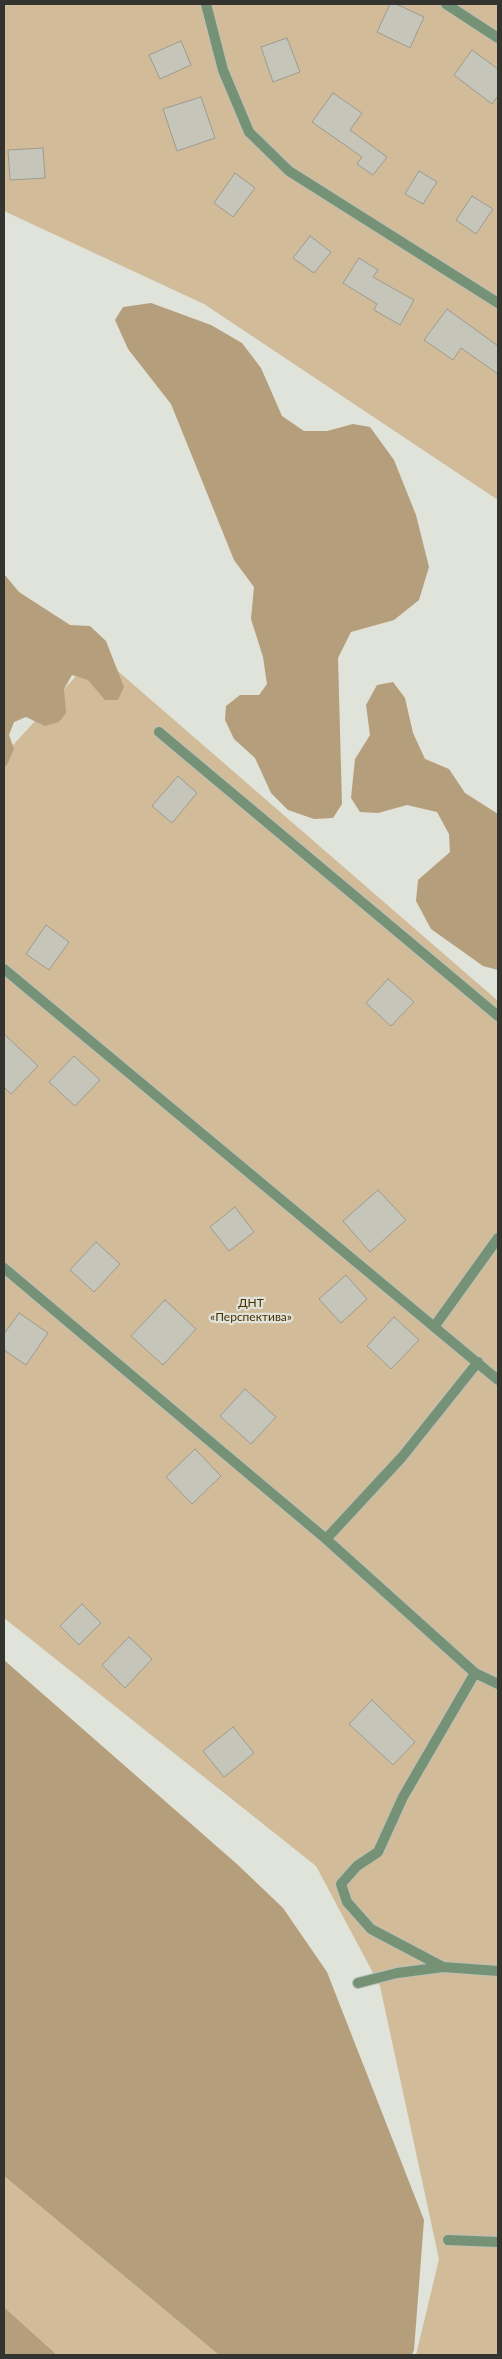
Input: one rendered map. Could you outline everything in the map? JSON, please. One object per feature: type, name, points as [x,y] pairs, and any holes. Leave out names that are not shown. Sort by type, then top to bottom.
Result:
[{"type":"street","points":[[206,4],[223,70],[249,132],[289,171],[498,303]]},
{"type":"street","points":[[446,4],[498,38]]},
{"type":"street","points":[[159,732],[498,1016]]},
{"type":"street","points":[[4,969],[498,1380]]},
{"type":"street","points":[[434,1327],[498,1238]]},
{"type":"street","points":[[4,1268],[326,1538],[476,1673],[498,1684]]},
{"type":"street","points":[[326,1538],[402,1457],[478,1362]]},
{"type":"street","points":[[443,1967],[370,1929],[347,1902],[341,1884],[357,1866],[378,1852],[403,1797],[476,1673]]},
{"type":"street","points":[[358,1983],[397,1973],[443,1967],[498,1971]]},
{"type":"street","points":[[448,2240],[498,2242]]},
{"type":"green space","points":[[4,4],[498,4],[498,500],[204,304],[4,211]]},
{"type":"green space","name":"ДНТ «Перспектива»","points":[[97,653],[498,1001],[498,2355],[416,2355],[439,2259],[380,1986],[316,1866],[4,1618],[4,755]]},
{"type":"green space","points":[[4,2176],[219,2355],[57,2355],[4,2307]]},
{"type":"shaded area","points":[[151,303],[211,325],[242,343],[261,368],[282,416],[304,431],[327,431],[353,424],[370,427],[394,460],[416,515],[429,567],[419,600],[394,620],[351,632],[338,658],[342,804],[333,818],[314,819],[288,810],[271,793],[255,758],[234,739],[225,720],[226,706],[240,695],[259,695],[267,684],[263,657],[251,619],[254,587],[234,560],[171,404],[128,349],[115,320],[123,307]]},
{"type":"shaded area","points":[[4,574],[19,592],[70,625],[90,626],[106,641],[124,687],[118,700],[105,700],[88,680],[72,675],[64,689],[66,713],[59,722],[45,726],[26,717],[14,722],[9,735],[14,749],[7,765],[4,767]]},
{"type":"shaded area","points":[[393,682],[405,698],[413,733],[425,759],[449,769],[465,793],[498,814],[498,970],[483,966],[431,929],[416,901],[418,880],[450,852],[449,834],[437,812],[407,805],[378,813],[360,812],[351,798],[355,759],[370,735],[366,705],[377,685]]},
{"type":"shaded area","points":[[4,1660],[238,1865],[283,1908],[327,1972],[424,2220],[414,2350],[412,2355],[219,2355],[4,2176]]},
{"type":"shaded area","points":[[4,2307],[57,2355],[4,2355]]},
{"type":"building","points":[[390,4],[396,4],[424,17],[410,48],[377,32]]},
{"type":"building","points":[[287,38],[300,72],[273,82],[261,47]]},
{"type":"building","points":[[181,41],[191,65],[160,79],[149,55]]},
{"type":"building","points":[[472,50],[498,69],[498,96],[492,104],[454,75]]},
{"type":"building","points":[[333,93],[362,113],[350,130],[387,157],[373,175],[357,164],[362,157],[312,122]]},
{"type":"building","points":[[201,97],[215,138],[177,151],[163,109]]},
{"type":"building","points":[[43,148],[45,178],[10,180],[8,150]]},
{"type":"building","points":[[419,171],[437,182],[423,204],[405,194]]},
{"type":"building","points":[[235,173],[255,188],[233,217],[214,203]]},
{"type":"building","points":[[472,196],[493,209],[476,234],[456,220]]},
{"type":"building","points":[[310,236],[331,252],[314,273],[293,258]]},
{"type":"building","points":[[359,258],[378,270],[373,277],[414,300],[400,325],[374,310],[377,304],[343,283]]},
{"type":"building","points":[[447,309],[498,346],[498,374],[461,348],[453,360],[424,340]]},
{"type":"building","points":[[178,776],[197,793],[172,823],[152,806]]},
{"type":"building","points":[[46,925],[69,942],[49,970],[26,954]]},
{"type":"building","points":[[388,979],[414,1002],[391,1026],[366,1003]]},
{"type":"building","points":[[4,1034],[38,1066],[11,1094],[4,1087]]},
{"type":"building","points":[[74,1056],[100,1080],[75,1106],[49,1082]]},
{"type":"building","points":[[378,1190],[406,1220],[370,1252],[343,1221]]},
{"type":"building","points":[[235,1207],[254,1232],[229,1251],[210,1227]]},
{"type":"building","points":[[96,1242],[120,1264],[94,1292],[70,1270]]},
{"type":"building","points":[[346,1275],[367,1299],[341,1323],[319,1299]]},
{"type":"building","points":[[165,1300],[196,1329],[163,1365],[131,1336]]},
{"type":"building","points":[[19,1313],[48,1333],[26,1365],[4,1350],[4,1334]]},
{"type":"building","points":[[394,1317],[419,1340],[391,1369],[367,1346]]},
{"type":"building","points":[[245,1389],[276,1417],[251,1444],[220,1416]]},
{"type":"building","points":[[195,1449],[221,1476],[192,1504],[166,1477]]},
{"type":"building","points":[[82,1604],[101,1623],[79,1645],[60,1626]]},
{"type":"building","points":[[129,1637],[152,1659],[125,1688],[102,1665]]},
{"type":"building","points":[[372,1700],[415,1742],[393,1765],[349,1724]]},
{"type":"building","points":[[233,1727],[254,1753],[224,1777],[203,1751]]}]
